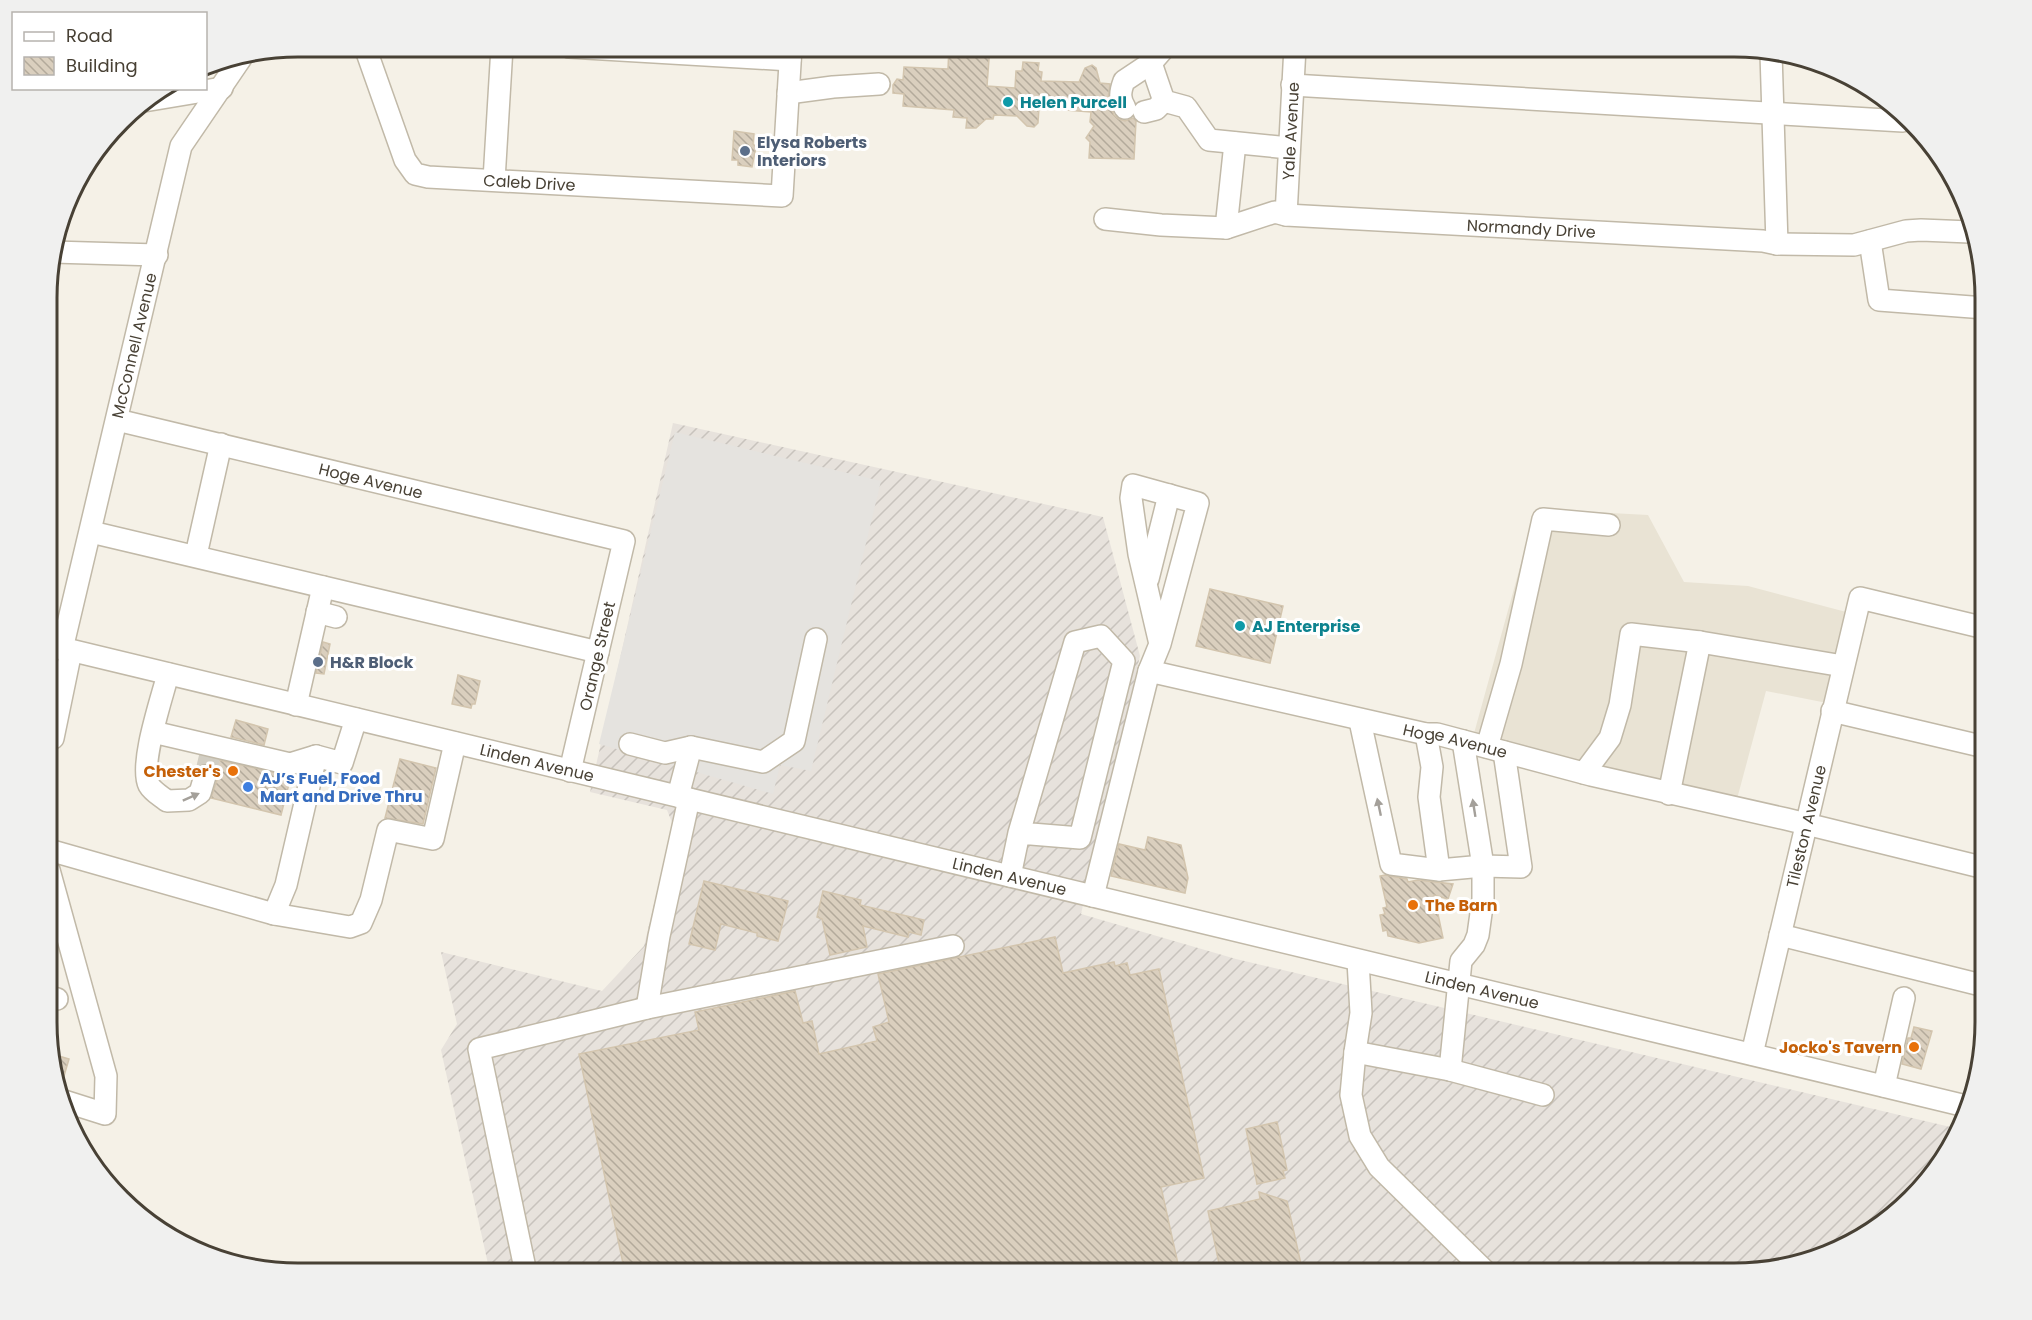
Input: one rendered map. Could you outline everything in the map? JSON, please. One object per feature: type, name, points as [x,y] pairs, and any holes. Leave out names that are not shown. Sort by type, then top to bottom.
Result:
[{"type":"street","name":"Caleb Drive","points":[[369,57],[405,160],[415,174],[428,177],[782,196],[788,93]]},
{"type":"street","points":[[494,180],[501,57]]},
{"type":"street","points":[[790,57],[788,93],[879,84]]},
{"type":"street","points":[[1155,57],[1124,81],[1120,91],[1120,100],[1134,110],[1156,109],[1164,101]]},
{"type":"street","points":[[1158,57],[1164,101]]},
{"type":"street","name":"Yale Avenue","points":[[1286,215],[1294,57]]},
{"type":"street","points":[[1771,60],[1778,244]]},
{"type":"street","name":"McConnell Avenue","points":[[57,693],[62,654],[181,147],[237,65]]},
{"type":"street","points":[[1292,85],[1897,121]]},
{"type":"street","points":[[165,98],[222,88]]},
{"type":"street","points":[[1164,101],[1185,107],[1209,140],[1289,148]]},
{"type":"street","points":[[1105,219],[1161,225],[1226,228],[1235,143]]},
{"type":"street","name":"Normandy Drive","points":[[1226,228],[1275,212],[1286,215],[1763,241],[1778,244],[1854,245],[1906,231],[1966,232]]},
{"type":"street","points":[[1870,241],[1880,300],[1975,307]]},
{"type":"street","points":[[62,252],[157,255]]},
{"type":"street","name":"Hoge Avenue","points":[[117,420],[624,541]]},
{"type":"street","points":[[196,555],[221,444]]},
{"type":"street","points":[[1093,896],[1149,670],[1160,644],[1198,503],[1133,485],[1131,498],[1139,554],[1160,644]]},
{"type":"street","points":[[1147,581],[1169,495]]},
{"type":"street","points":[[1360,721],[1391,864],[1439,870],[1483,866],[1521,867],[1496,750],[1511,664],[1543,519],[1610,525]]},
{"type":"street","points":[[91,531],[598,652]]},
{"type":"street","name":"Orange Street","points":[[570,771],[624,541]]},
{"type":"street","points":[[296,705],[327,614],[323,587]]},
{"type":"street","name":"Tileston Avenue","points":[[1752,1054],[1860,598],[1975,626]]},
{"type":"street","points":[[1584,773],[1610,738],[1620,705],[1631,634],[1700,642],[1843,666]]},
{"type":"street","points":[[1010,876],[1020,833],[1075,642],[1101,636],[1124,661],[1080,838],[1020,833]]},
{"type":"street","points":[[630,744],[665,753],[691,747],[763,762],[794,741],[816,639]]},
{"type":"street","points":[[1669,794],[1700,642]]},
{"type":"street","name":"Linden Avenue","points":[[62,654],[168,674],[1960,1105]]},
{"type":"street","name":"Hoge Avenue","points":[[1149,670],[1360,721],[1426,734],[1437,734],[1669,794],[1975,866]]},
{"type":"street","points":[[168,674],[147,760],[150,787],[167,801],[189,800],[200,793],[205,776]]},
{"type":"street","points":[[1832,711],[1975,745]]},
{"type":"street","points":[[153,732],[211,749],[290,764],[316,756],[342,763],[356,719]]},
{"type":"street","points":[[1426,734],[1432,767],[1429,797],[1439,870]]},
{"type":"street","points":[[1450,1070],[1461,961],[1474,945],[1478,935],[1483,899],[1483,866],[1463,741]]},
{"type":"street","points":[[57,852],[274,914],[350,927],[361,923],[371,900],[388,830],[433,839],[455,743]]},
{"type":"street","points":[[647,1008],[691,747]]},
{"type":"street","points":[[274,914],[286,885],[316,756]]},
{"type":"street","points":[[57,904],[106,1076],[105,1114],[71,1103]]},
{"type":"street","points":[[1780,935],[1975,984]]},
{"type":"street","points":[[524,1263],[479,1049],[647,1008],[953,946]]},
{"type":"street","points":[[1358,961],[1361,1013],[1354,1052],[1351,1095],[1360,1136],[1380,1167],[1477,1263]]},
{"type":"street","points":[[1884,1086],[1905,998]]},
{"type":"street","points":[[1354,1052],[1450,1070],[1544,1095]]},
{"type":"shaded area","points":[[673,423],[1103,517],[1140,656],[1081,914],[1236,959],[1950,1127],[1925,1169],[1881,1213],[1854,1231],[1826,1245],[1796,1255],[1765,1261],[1734,1263],[488,1263],[441,1050],[457,1024],[441,952],[602,991],[644,946],[673,825],[667,810],[590,792]]},
{"type":"shaded area","points":[[675,432],[881,481],[811,771],[780,765],[773,794],[599,744]]},
{"type":"shaded area","points":[[1536,509],[1648,515],[1684,582],[1748,586],[1850,613],[1827,703],[1766,691],[1737,799],[1473,737]]},
{"type":"building","name":"Helen Purcell","points":[[949,57],[989,57],[987,86],[1015,88],[1016,71],[1022,71],[1023,62],[1039,63],[1038,71],[1042,72],[1041,81],[1079,82],[1085,68],[1092,65],[1096,68],[1100,83],[1110,84],[1108,99],[1114,115],[1125,121],[1133,118],[1136,121],[1134,159],[1089,158],[1090,142],[1086,138],[1094,126],[1090,122],[1091,112],[1039,108],[1038,123],[1034,127],[1027,126],[1017,116],[994,115],[993,119],[986,119],[976,128],[966,128],[967,118],[953,117],[954,110],[903,106],[904,94],[893,93],[893,85],[897,79],[903,80],[904,67],[948,69]]},
{"type":"building","points":[[734,131],[754,134],[753,144],[756,147],[752,167],[738,165],[738,160],[732,160]]},
{"type":"building","name":"AJ Enterprise","points":[[1210,589],[1283,606],[1270,663],[1196,646]]},
{"type":"building","points":[[323,642],[330,644],[324,674],[316,673]]},
{"type":"building","points":[[458,675],[480,681],[475,704],[472,704],[471,708],[452,704]]},
{"type":"building","points":[[236,720],[268,729],[264,745],[231,737]]},
{"type":"building","name":"AJ’s Fuel, Food Mart and Drive Thru","points":[[201,756],[291,776],[281,815],[211,798],[217,772],[209,764],[199,765]]},
{"type":"building","points":[[400,759],[436,768],[423,824],[385,818]]},
{"type":"building","points":[[1148,837],[1181,845],[1188,878],[1185,893],[1111,876],[1119,844],[1145,850]]},
{"type":"building","name":"The Barn","points":[[1380,876],[1407,879],[1408,882],[1418,880],[1453,884],[1448,899],[1434,895],[1443,938],[1419,943],[1388,936],[1387,930],[1383,931],[1380,915],[1385,914],[1383,908],[1387,907]]},
{"type":"building","points":[[704,881],[788,901],[778,941],[721,924],[715,950],[689,944]]},
{"type":"building","points":[[823,891],[861,900],[860,905],[924,920],[921,935],[909,932],[908,937],[863,926],[867,947],[830,955],[822,919],[817,917]]},
{"type":"building","points":[[1055,937],[1063,973],[1114,962],[1115,966],[1127,963],[1130,975],[1159,969],[1204,1178],[1161,1187],[1178,1263],[623,1263],[579,1054],[699,1030],[695,1012],[795,991],[803,1023],[812,1021],[819,1054],[877,1041],[873,1027],[889,1022],[878,974]]},
{"type":"building","name":"Jocko's Tavern","points":[[1914,1027],[1932,1031],[1921,1069],[1902,1064],[1908,1038],[1911,1038]]},
{"type":"building","points":[[60,1056],[69,1059],[63,1076]]},
{"type":"building","points":[[1277,1122],[1287,1170],[1283,1171],[1285,1178],[1257,1184],[1246,1129]]},
{"type":"building","points":[[1259,1192],[1287,1201],[1301,1263],[1219,1263],[1208,1211],[1260,1199]]},
{"type":"tunnel","points":[[205,776],[210,754]]},
{"type":"place","name":"Helen Purcell","points":[[1008,102]]},
{"type":"place","name":"Elysa Roberts Interiors","points":[[745,151]]},
{"type":"place","name":"AJ Enterprise","points":[[1240,626]]},
{"type":"place","name":"H&R Block","points":[[318,662]]},
{"type":"place","name":"Chester's","points":[[233,771]]},
{"type":"place","name":"AJ’s Fuel, Food Mart and Drive Thru","points":[[248,787]]},
{"type":"place","name":"The Barn","points":[[1413,905]]},
{"type":"place","name":"Jocko's Tavern","points":[[1914,1047]]}]
